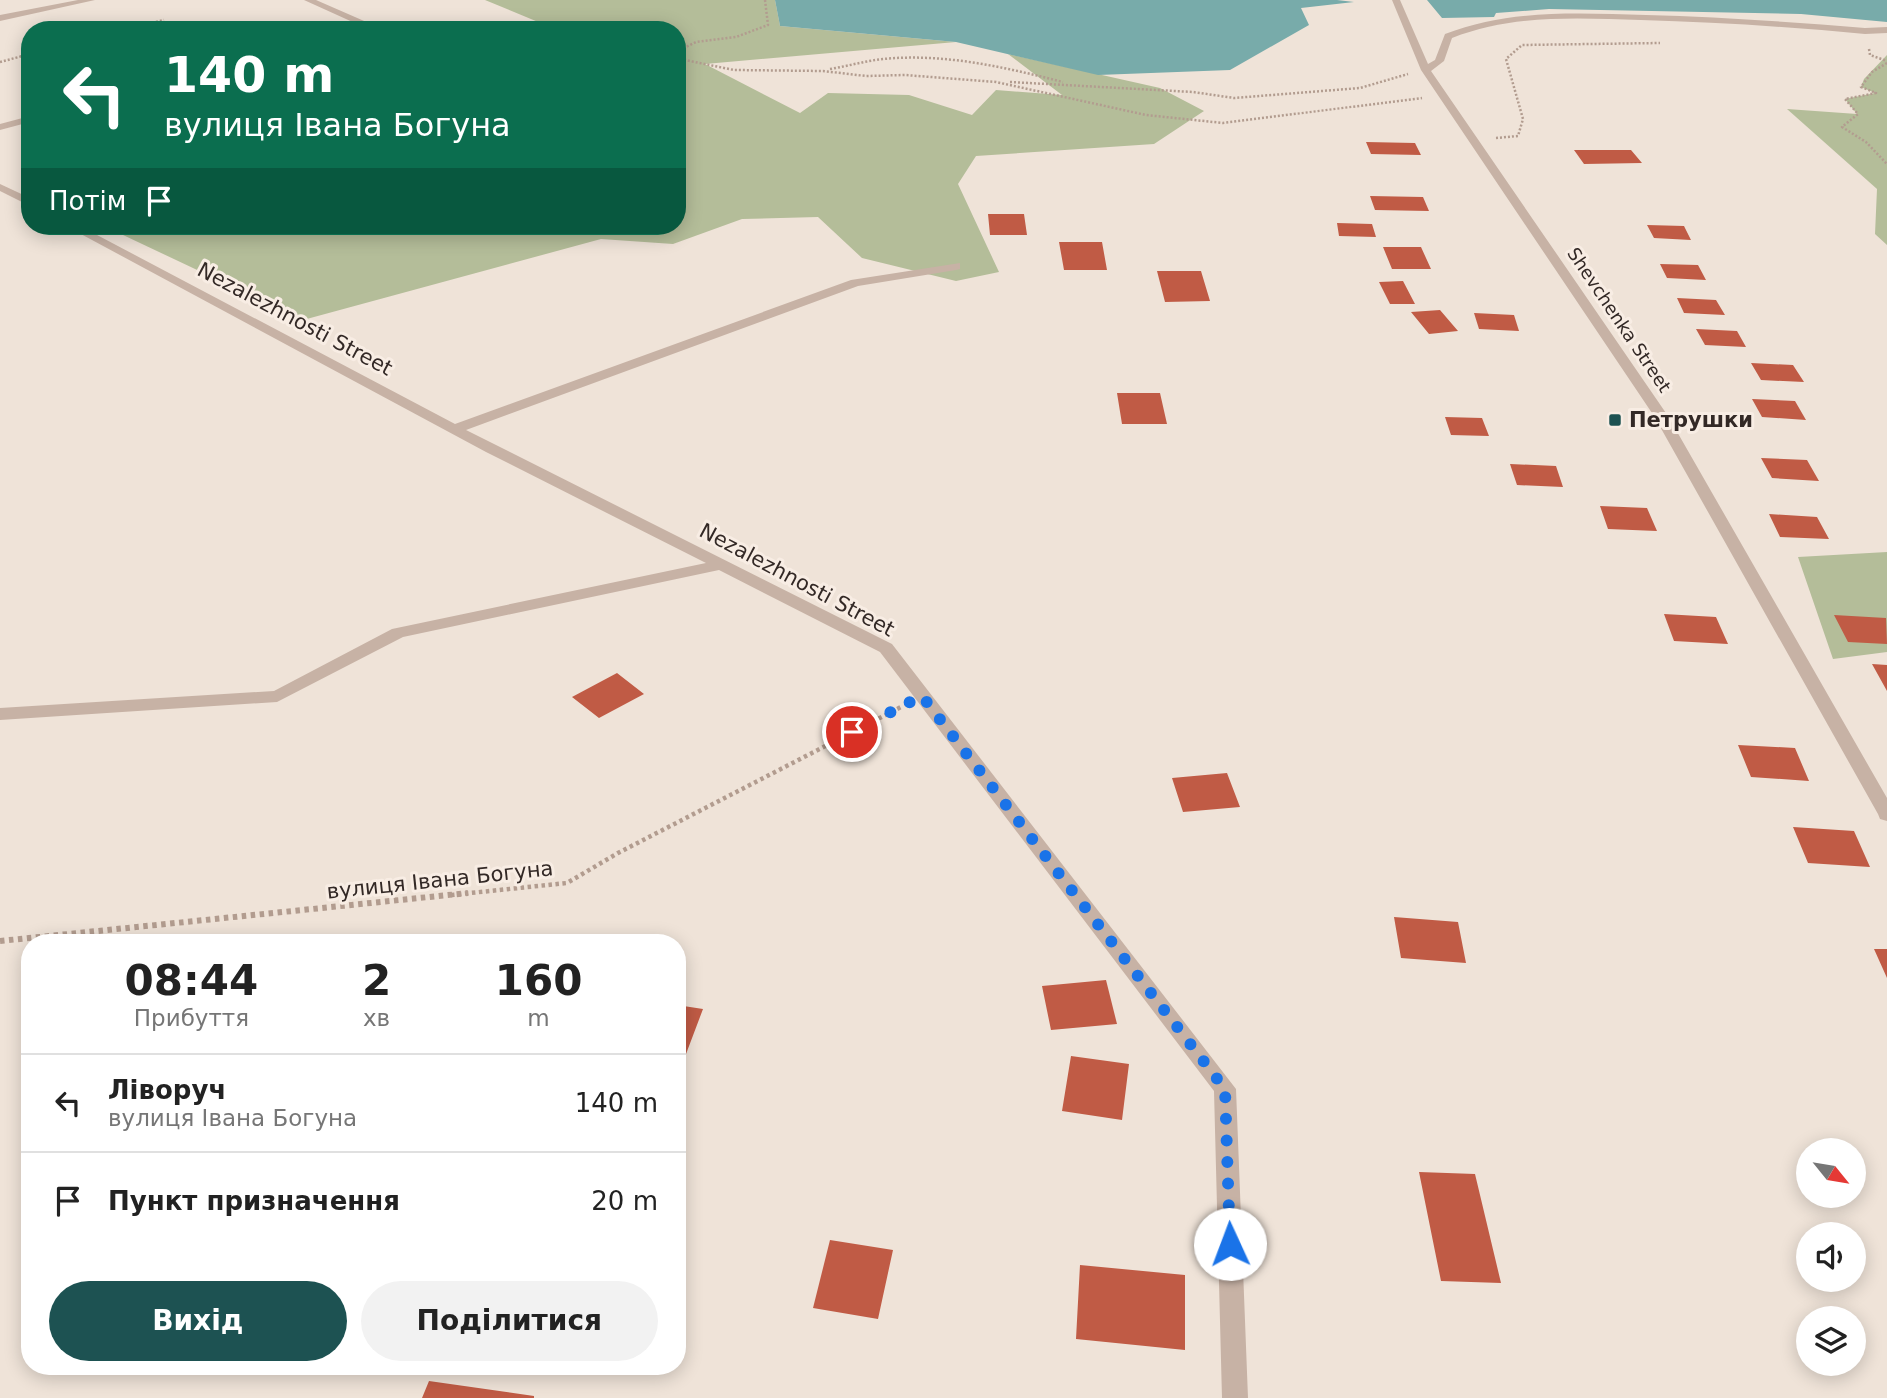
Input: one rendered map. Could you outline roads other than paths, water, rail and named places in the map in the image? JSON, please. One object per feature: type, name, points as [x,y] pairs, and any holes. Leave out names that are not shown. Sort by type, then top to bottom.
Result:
[{"type":"street","points":[[0,18],[91,0]]},
{"type":"street","points":[[308,0],[359,21]]},
{"type":"street","name":"Shevchenka Street","points":[[1396,0],[1426,70],[1661,416],[1887,814]]},
{"type":"street","points":[[1426,70],[1439,61],[1448,36],[1470,26],[1502,19],[1583,16],[1730,19],[1865,31],[1887,30]]},
{"type":"street","points":[[0,127],[21,121]]},
{"type":"street","points":[[0,187],[21,198]]},
{"type":"street","name":"Nezalezhnosti Street","points":[[89,235],[454,429],[886,648],[1225,1089],[1235,1398]]},
{"type":"street","points":[[454,429],[855,283],[956,266]]},
{"type":"street","points":[[0,714],[277,695],[398,633],[720,565]]},
{"type":"water","points":[[775,0],[1354,2],[1301,8],[1309,25],[1230,70],[1098,75],[956,42],[780,26]]},
{"type":"water","points":[[1427,0],[1887,0],[1887,22],[1801,14],[1549,9],[1496,13],[1494,17],[1442,18]]},
{"type":"place","name":"Петрушки","points":[[1615,420]]}]
